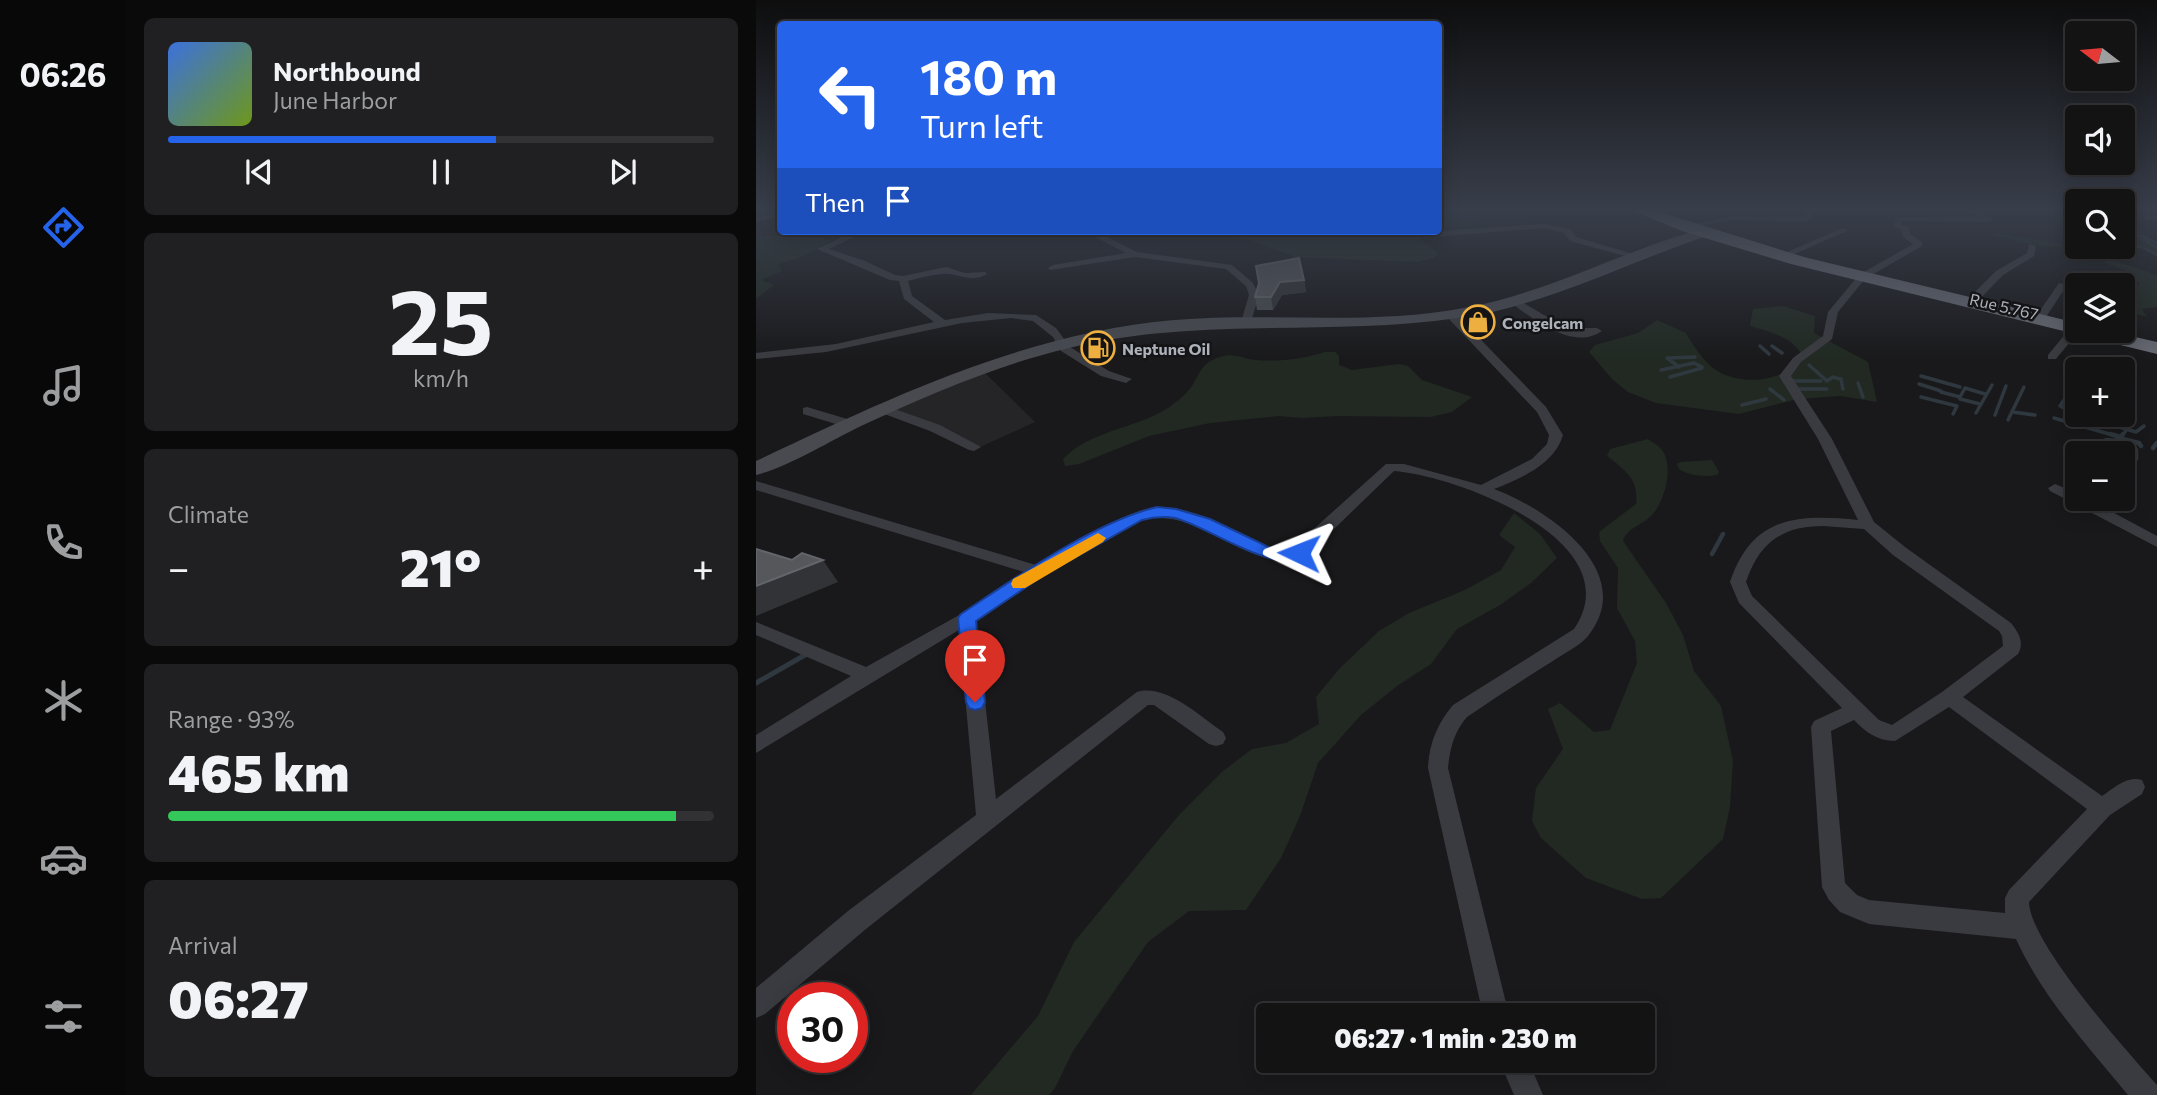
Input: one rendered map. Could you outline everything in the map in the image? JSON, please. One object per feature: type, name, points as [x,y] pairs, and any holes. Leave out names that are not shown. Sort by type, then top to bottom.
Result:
[{"type":"highway","points":[[1804,259],[2065,325]]},
{"type":"highway","name":"Rue 5.767","points":[[1805,259],[1864,276],[2042,315],[2065,323]]},
{"type":"highway","points":[[2135,337],[2157,342]]},
{"type":"highway","points":[[2135,342],[2157,348]]},
{"type":"main road","points":[[757,468],[883,409],[967,375],[1064,342],[1174,325],[1451,315],[1516,302],[1628,259]]},
{"type":"street","points":[[853,259],[893,278],[903,279],[946,270],[964,275],[982,274]]},
{"type":"street","points":[[1053,268],[1105,259]]},
{"type":"street","points":[[1171,259],[1233,268],[1250,285],[1254,295],[1246,322]]},
{"type":"street","points":[[1868,525],[1796,523],[1784,527],[1757,544],[1738,582],[1745,599],[1872,726],[1895,733],[1950,697],[2012,649],[2011,635],[2005,627],[1899,551],[1868,525],[1825,439],[1785,376],[1797,360],[1828,337],[1834,308],[1864,276],[1893,259]]},
{"type":"street","points":[[1974,299],[1991,278],[2007,265],[2020,259]]},
{"type":"street","points":[[903,279],[906,297],[944,324]]},
{"type":"street","points":[[2042,315],[2062,285]]},
{"type":"street","points":[[1516,302],[1559,331],[1582,335],[1597,331]]},
{"type":"street","points":[[1451,315],[1542,410],[1556,435],[1551,447],[1529,467],[1515,476],[1480,489]]},
{"type":"street","points":[[756,356],[833,347],[995,316],[1028,317],[1039,320],[1064,342],[1065,349],[1099,371],[1126,379]]},
{"type":"street","points":[[2052,357],[2065,343]]},
{"type":"street","points":[[883,409],[935,428],[974,447]]},
{"type":"street","points":[[807,411],[849,424]]},
{"type":"street","points":[[756,745],[867,675],[967,618],[1038,571],[1137,517],[1157,512],[1176,514],[1205,523],[1275,556],[1290,556],[1299,553],[1391,467],[1404,467],[1480,489],[1523,508],[1566,541],[1585,562],[1598,601],[1590,624],[1580,634],[1460,712],[1450,723],[1439,751],[1438,768],[1493,1003]]},
{"type":"street","points":[[756,485],[1038,571]]},
{"type":"street","points":[[2055,488],[2065,493]]},
{"type":"street","points":[[2099,511],[2157,542]]},
{"type":"street","points":[[967,618],[987,818]]},
{"type":"street","points":[[756,628],[867,675]]},
{"type":"street","points":[[756,1005],[846,928],[1144,697],[1158,698],[1216,738]]},
{"type":"street","points":[[1950,697],[2102,808]]},
{"type":"street","points":[[1857,710],[1821,727],[1834,887],[1841,898],[1854,908],[1869,912],[2021,928]]},
{"type":"street","points":[[2134,787],[2102,808],[2017,898],[2017,912],[2021,928],[2091,1030],[2147,1095]]},
{"type":"street","points":[[1519,1073],[1529,1095]]},
{"type":"shaded area","points":[[756,259],[794,259],[779,264],[782,271],[761,280],[774,285],[756,299]]},
{"type":"shaded area","points":[[1346,259],[1429,259],[1417,262]]},
{"type":"shaded area","points":[[2104,259],[2157,275],[2157,307],[2142,309],[2147,317],[2135,314],[2135,290],[2139,291],[2135,286],[2139,285],[2139,282],[2135,281],[2136,274],[2105,263]]},
{"type":"shaded area","points":[[1783,306],[1815,316],[1814,333],[1868,362],[1877,402],[1840,396],[1798,399],[1739,414],[1656,403],[1628,392],[1612,379],[1589,352],[1595,345],[1638,333],[1657,320],[1686,333],[1705,360],[1723,374],[1748,380],[1773,377],[1795,366],[1802,357],[1799,350],[1788,340],[1750,326],[1753,309]]},
{"type":"shaded area","points":[[1335,352],[1339,356],[1339,365],[1352,370],[1399,364],[1408,366],[1422,380],[1472,397],[1452,412],[1431,417],[1279,416],[1210,423],[1149,436],[1079,464],[1065,466],[1063,459],[1074,449],[1168,408],[1187,392],[1202,368],[1214,359],[1230,355],[1256,360],[1282,360]]},
{"type":"shaded area","points":[[984,372],[1035,422],[978,448],[891,409]]},
{"type":"shaded area","points":[[1648,439],[1660,448],[1665,456],[1668,473],[1664,493],[1651,516],[1628,532],[1623,541],[1666,603],[1683,635],[1694,671],[1721,706],[1733,761],[1730,807],[1723,839],[1661,898],[1642,899],[1586,878],[1541,838],[1532,821],[1536,788],[1563,749],[1548,709],[1560,703],[1594,732],[1610,730],[1637,663],[1635,641],[1617,608],[1618,568],[1600,541],[1599,532],[1636,504],[1633,482],[1625,471],[1607,456],[1610,449]]},
{"type":"shaded area","points":[[1712,460],[1719,472],[1717,475],[1692,475],[1679,469],[1677,464],[1681,462]]},
{"type":"shaded area","points":[[1514,513],[1540,534],[1557,558],[1531,583],[1500,605],[1457,629],[1431,664],[1397,686],[1361,715],[1318,763],[1300,816],[1281,858],[1246,910],[1189,911],[1148,942],[1073,1051],[1049,1095],[971,1095],[1038,1016],[1074,942],[1179,815],[1223,771],[1252,749],[1286,743],[1319,724],[1316,697],[1340,668],[1379,631],[1409,613],[1465,590],[1501,570],[1515,547],[1499,535]]},
{"type":"building","points":[[1299,259],[1304,280],[1280,282],[1271,297],[1255,297],[1259,283],[1256,266]]},
{"type":"building","points":[[756,549],[792,560],[802,553],[823,560],[756,586]]},
{"type":"waterway","points":[[1760,346],[1769,354]]},
{"type":"waterway","points":[[1772,346],[1782,353]]},
{"type":"waterway","points":[[1678,366],[1667,358],[1695,357]]},
{"type":"waterway","points":[[1678,366],[1694,363],[1702,367]]},
{"type":"waterway","points":[[1809,365],[1827,381],[1833,377],[1840,379]]},
{"type":"waterway","points":[[1661,370],[1678,366]]},
{"type":"waterway","points":[[1670,377],[1702,368]]},
{"type":"waterway","points":[[1921,376],[1960,387]]},
{"type":"waterway","points":[[1841,379],[1843,389]]},
{"type":"waterway","points":[[1791,381],[1821,381]]},
{"type":"waterway","points":[[1858,383],[1863,397]]},
{"type":"waterway","points":[[1919,384],[1941,391]]},
{"type":"waterway","points":[[1976,413],[1992,385]]},
{"type":"waterway","points":[[1995,415],[2006,386]]},
{"type":"waterway","points":[[2008,420],[2024,387]]},
{"type":"waterway","points":[[1941,392],[1960,397],[1965,388],[1985,394]]},
{"type":"waterway","points":[[1770,389],[1784,400]]},
{"type":"waterway","points":[[1797,389],[1827,389]]},
{"type":"waterway","points":[[1921,397],[1957,406],[1953,414]]},
{"type":"waterway","points":[[2065,398],[2060,406],[2065,408]]},
{"type":"waterway","points":[[1742,405],[1766,399]]},
{"type":"waterway","points":[[1960,399],[1980,404]]},
{"type":"waterway","points":[[2012,412],[2035,415]]},
{"type":"waterway","points":[[2054,418],[2116,436]]},
{"type":"waterway","points":[[2127,429],[2136,432],[2144,426]]},
{"type":"waterway","points":[[2119,427],[2127,429]]},
{"type":"waterway","points":[[2122,436],[2127,429]]},
{"type":"waterway","points":[[2110,434],[2121,437],[2123,434]]},
{"type":"waterway","points":[[2117,441],[2118,438],[2131,441]]},
{"type":"waterway","points":[[2107,441],[2117,441]]},
{"type":"waterway","points":[[2135,442],[2141,446]]},
{"type":"waterway","points":[[2153,448],[2157,443]]},
{"type":"waterway","points":[[2136,450],[2136,459]]},
{"type":"waterway","points":[[1712,554],[1723,534]]},
{"type":"waterway","points":[[756,683],[805,655]]},
{"type":"slow traffic","points":[[1019,584],[1098,538]]},
{"type":"place","name":"Congelcam","points":[[1478,322]]},
{"type":"place","name":"Neptune Oil","points":[[1098,348]]},
{"type":"route","points":[[975,702],[967,618],[1038,571],[1137,517],[1157,512],[1176,514],[1205,523],[1275,556],[1299,553]]}]
